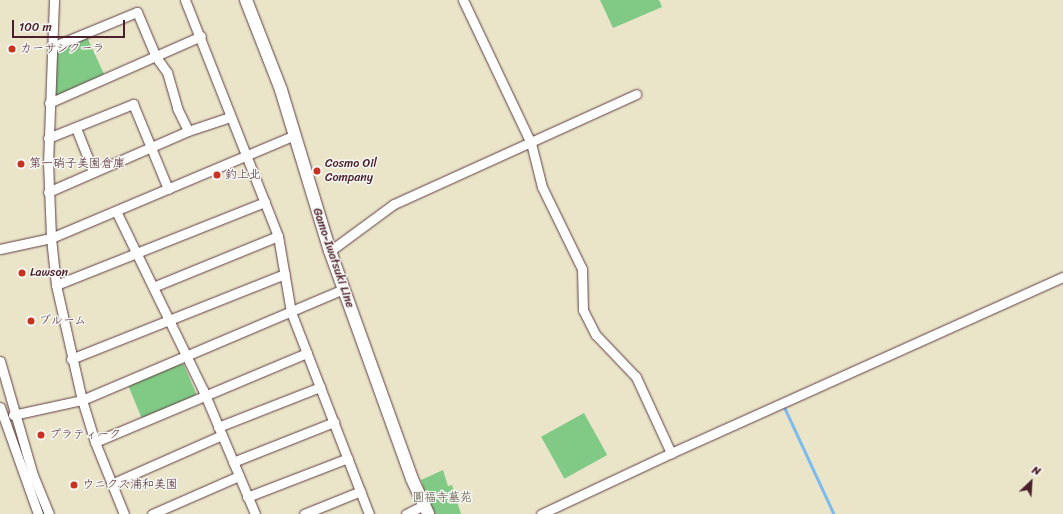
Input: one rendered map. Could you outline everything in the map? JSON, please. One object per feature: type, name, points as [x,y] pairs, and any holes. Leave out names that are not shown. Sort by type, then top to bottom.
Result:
[{"type":"main road","name":"Gamo-Iwatsuki Line","points":[[246,0],[295,135],[330,251],[426,510]]},
{"type":"street","points":[[54,0],[49,103],[48,192],[56,285],[71,359],[94,442],[124,514]]},
{"type":"street","points":[[185,0],[201,36],[230,116],[278,236],[291,312],[369,514]]},
{"type":"street","points":[[464,0],[531,143],[542,187],[582,269],[583,310],[596,335],[623,361],[636,378],[671,453]]},
{"type":"street","points":[[52,47],[137,12],[156,57],[167,72],[177,108],[188,131]]},
{"type":"street","points":[[49,103],[201,36]]},
{"type":"street","points":[[330,251],[394,204],[636,94]]},
{"type":"street","points":[[48,138],[133,104],[168,189]]},
{"type":"street","points":[[48,192],[94,171],[152,148],[188,131],[230,116]]},
{"type":"street","points":[[76,128],[94,171]]},
{"type":"street","points":[[0,249],[51,238],[295,135]]},
{"type":"street","points":[[56,285],[265,202]]},
{"type":"street","points":[[116,211],[153,286],[184,356],[205,396],[255,514]]},
{"type":"street","points":[[153,286],[278,236]]},
{"type":"street","points":[[71,359],[167,319],[285,274]]},
{"type":"street","points":[[543,514],[671,453],[1063,278]]},
{"type":"street","points":[[13,415],[82,400],[344,290]]},
{"type":"street","points":[[94,442],[307,353]]},
{"type":"street","points":[[0,361],[13,415],[32,475],[49,514]]},
{"type":"street","points":[[111,484],[220,431],[320,387]]},
{"type":"street","points":[[0,407],[1,418],[38,514]]},
{"type":"street","points":[[233,462],[334,422]]},
{"type":"street","points":[[247,496],[348,458]]},
{"type":"street","points":[[152,514],[239,476]]},
{"type":"street","points":[[304,514],[361,491]]},
{"type":"street","points":[[406,514],[426,510]]},
{"type":"green space","points":[[600,0],[659,0],[662,7],[613,28]]},
{"type":"green space","points":[[87,37],[104,74],[56,96],[54,95],[55,51]]},
{"type":"green space","points":[[180,363],[184,365],[196,393],[194,397],[142,419],[128,385]]},
{"type":"green space","points":[[584,413],[607,455],[564,479],[541,437]]},
{"type":"green space","name":"圓福寺墓苑","points":[[443,470],[448,486],[452,485],[461,514],[435,514],[429,504],[421,480]]},
{"type":"waterway","points":[[783,404],[834,514]]},
{"type":"place","name":"カーサシクーラ","points":[[12,49]]},
{"type":"place","name":"第一硝子美園倉庫","points":[[21,164]]},
{"type":"place","name":"Cosmo Oil Company","points":[[317,171]]},
{"type":"place","name":"釣上北","points":[[217,175]]},
{"type":"place","name":"Lawson","points":[[22,273]]},
{"type":"place","name":"ブルーム","points":[[31,321]]},
{"type":"place","name":"プラティーク","points":[[41,435]]},
{"type":"place","name":"ウニクス浦和美園","points":[[74,485]]}]
